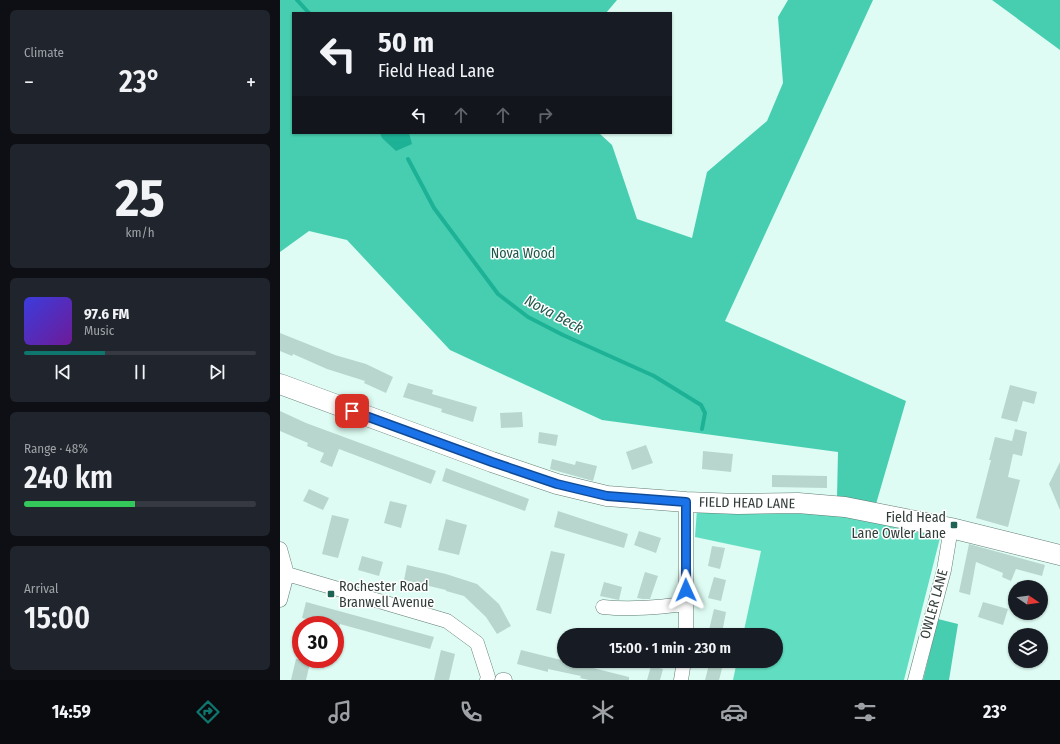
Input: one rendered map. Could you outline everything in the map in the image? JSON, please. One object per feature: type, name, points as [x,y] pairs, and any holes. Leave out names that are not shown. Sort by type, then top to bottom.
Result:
[{"type":"main road","name":"FIELD HEAD LANE","points":[[280,384],[492,462],[557,484],[607,496],[686,502],[738,504],[798,503],[845,507],[951,528],[1060,555]]},
{"type":"street","points":[[686,502],[686,628]]},
{"type":"street","name":"OWLER LANE","points":[[914,680],[944,570],[951,528]]},
{"type":"street","points":[[280,549],[287,574],[280,600]]},
{"type":"street","points":[[287,574],[447,621],[477,643],[488,677],[487,680]]},
{"type":"street","points":[[603,607],[620,609],[655,608],[686,604]]},
{"type":"street","points":[[681,680],[683,668]]},
{"type":"shaded area","points":[[380,134],[409,134],[412,144],[396,151],[382,138]]},
{"type":"shaded area","points":[[697,509],[841,512],[941,534],[904,680],[733,680],[736,668],[783,668],[783,628],[744,628],[761,551],[695,537]]},
{"type":"green space","name":"Nova Wood","points":[[280,0],[617,0],[607,12],[292,12],[292,134],[600,134],[612,145],[637,219],[692,238],[707,172],[767,121],[783,83],[778,17],[788,0],[873,0],[725,321],[906,401],[876,504],[837,497],[838,452],[602,420],[450,350],[347,240],[309,231],[280,252]]},
{"type":"green space","points":[[992,0],[1060,0],[1060,50]]},
{"type":"green space","points":[[938,619],[958,624],[949,680],[923,680]]},
{"type":"building","points":[[280,333],[335,355],[366,364],[393,377],[386,393],[364,383],[365,381],[327,369],[293,354],[292,356],[280,351]]},
{"type":"building","points":[[408,383],[433,390],[432,394],[477,407],[473,422],[441,412],[442,409],[403,397]]},
{"type":"building","points":[[1010,385],[1037,392],[1034,404],[1023,401],[1017,422],[1001,418]]},
{"type":"building","points":[[280,411],[306,423],[436,471],[431,484],[339,449],[332,467],[320,462],[324,453],[307,446],[308,443],[280,431]]},
{"type":"building","points":[[522,412],[523,427],[501,428],[500,413]]},
{"type":"building","points":[[1015,429],[1027,432],[1022,456],[1013,454],[1008,477],[1020,480],[1008,527],[976,518],[991,460],[989,460],[995,437],[1012,441]]},
{"type":"building","points":[[539,432],[558,435],[556,446],[538,443]]},
{"type":"building","points":[[646,445],[653,463],[632,470],[626,452]]},
{"type":"building","points":[[703,451],[733,454],[731,472],[702,469]]},
{"type":"building","points":[[552,459],[575,465],[576,461],[597,466],[593,481],[550,469]]},
{"type":"building","points":[[1060,462],[1060,510],[1049,484]]},
{"type":"building","points":[[446,468],[529,499],[525,511],[442,481]]},
{"type":"building","points":[[772,475],[827,476],[827,488],[772,487]]},
{"type":"building","points":[[309,489],[329,498],[323,510],[303,501]]},
{"type":"building","points":[[390,501],[407,505],[401,528],[384,523]]},
{"type":"building","points":[[558,511],[628,534],[624,548],[554,527]]},
{"type":"building","points":[[332,515],[349,519],[338,558],[322,554]]},
{"type":"building","points":[[446,519],[467,525],[459,555],[438,550]]},
{"type":"building","points":[[639,531],[661,538],[656,553],[634,545]]},
{"type":"building","points":[[969,544],[1045,565],[1042,576],[1016,569],[1011,580],[1009,580],[1002,577],[1003,573],[976,562],[970,595],[959,592]]},
{"type":"building","points":[[712,546],[725,548],[720,569],[708,566]]},
{"type":"building","points":[[551,551],[565,554],[551,614],[536,610]]},
{"type":"building","points":[[362,556],[383,562],[379,576],[358,570]]},
{"type":"building","points":[[407,565],[446,574],[477,584],[499,604],[511,626],[497,634],[486,617],[464,596],[404,580]]},
{"type":"building","points":[[645,572],[658,576],[650,599],[637,598]]},
{"type":"building","points":[[714,577],[726,580],[721,601],[708,598]]},
{"type":"building","points":[[604,582],[622,587],[619,600],[600,596]]},
{"type":"building","points":[[306,602],[434,637],[430,649],[344,625],[344,616],[302,616]]},
{"type":"building","points":[[983,602],[1008,609],[1003,625],[978,617]]},
{"type":"building","points":[[714,609],[726,612],[723,628],[709,628]]},
{"type":"building","points":[[441,650],[455,654],[449,680],[434,680]]},
{"type":"building","points":[[521,650],[557,659],[557,668],[593,668],[629,677],[629,680],[589,680],[580,678],[581,676],[548,669],[548,672],[517,664]]},
{"type":"building","points":[[294,668],[309,668],[306,680],[291,680]]},
{"type":"building","points":[[650,668],[663,669],[660,680],[647,680]]},
{"type":"building","points":[[708,668],[722,668],[719,680],[705,680]]},
{"type":"waterway","name":"Nova Beck","points":[[297,0],[308,12]]},
{"type":"waterway","name":"Nova Beck","points":[[408,159],[434,208],[498,294],[528,317],[563,335],[654,376],[701,405],[705,413],[702,429]]},
{"type":"place","name":"Field Head Lane Owler Lane","points":[[954,525]]},
{"type":"place","name":"Rochester Road Branwell Avenue","points":[[331,594]]},
{"type":"route","points":[[352,411],[557,484],[607,496],[686,502],[686,590]]}]
